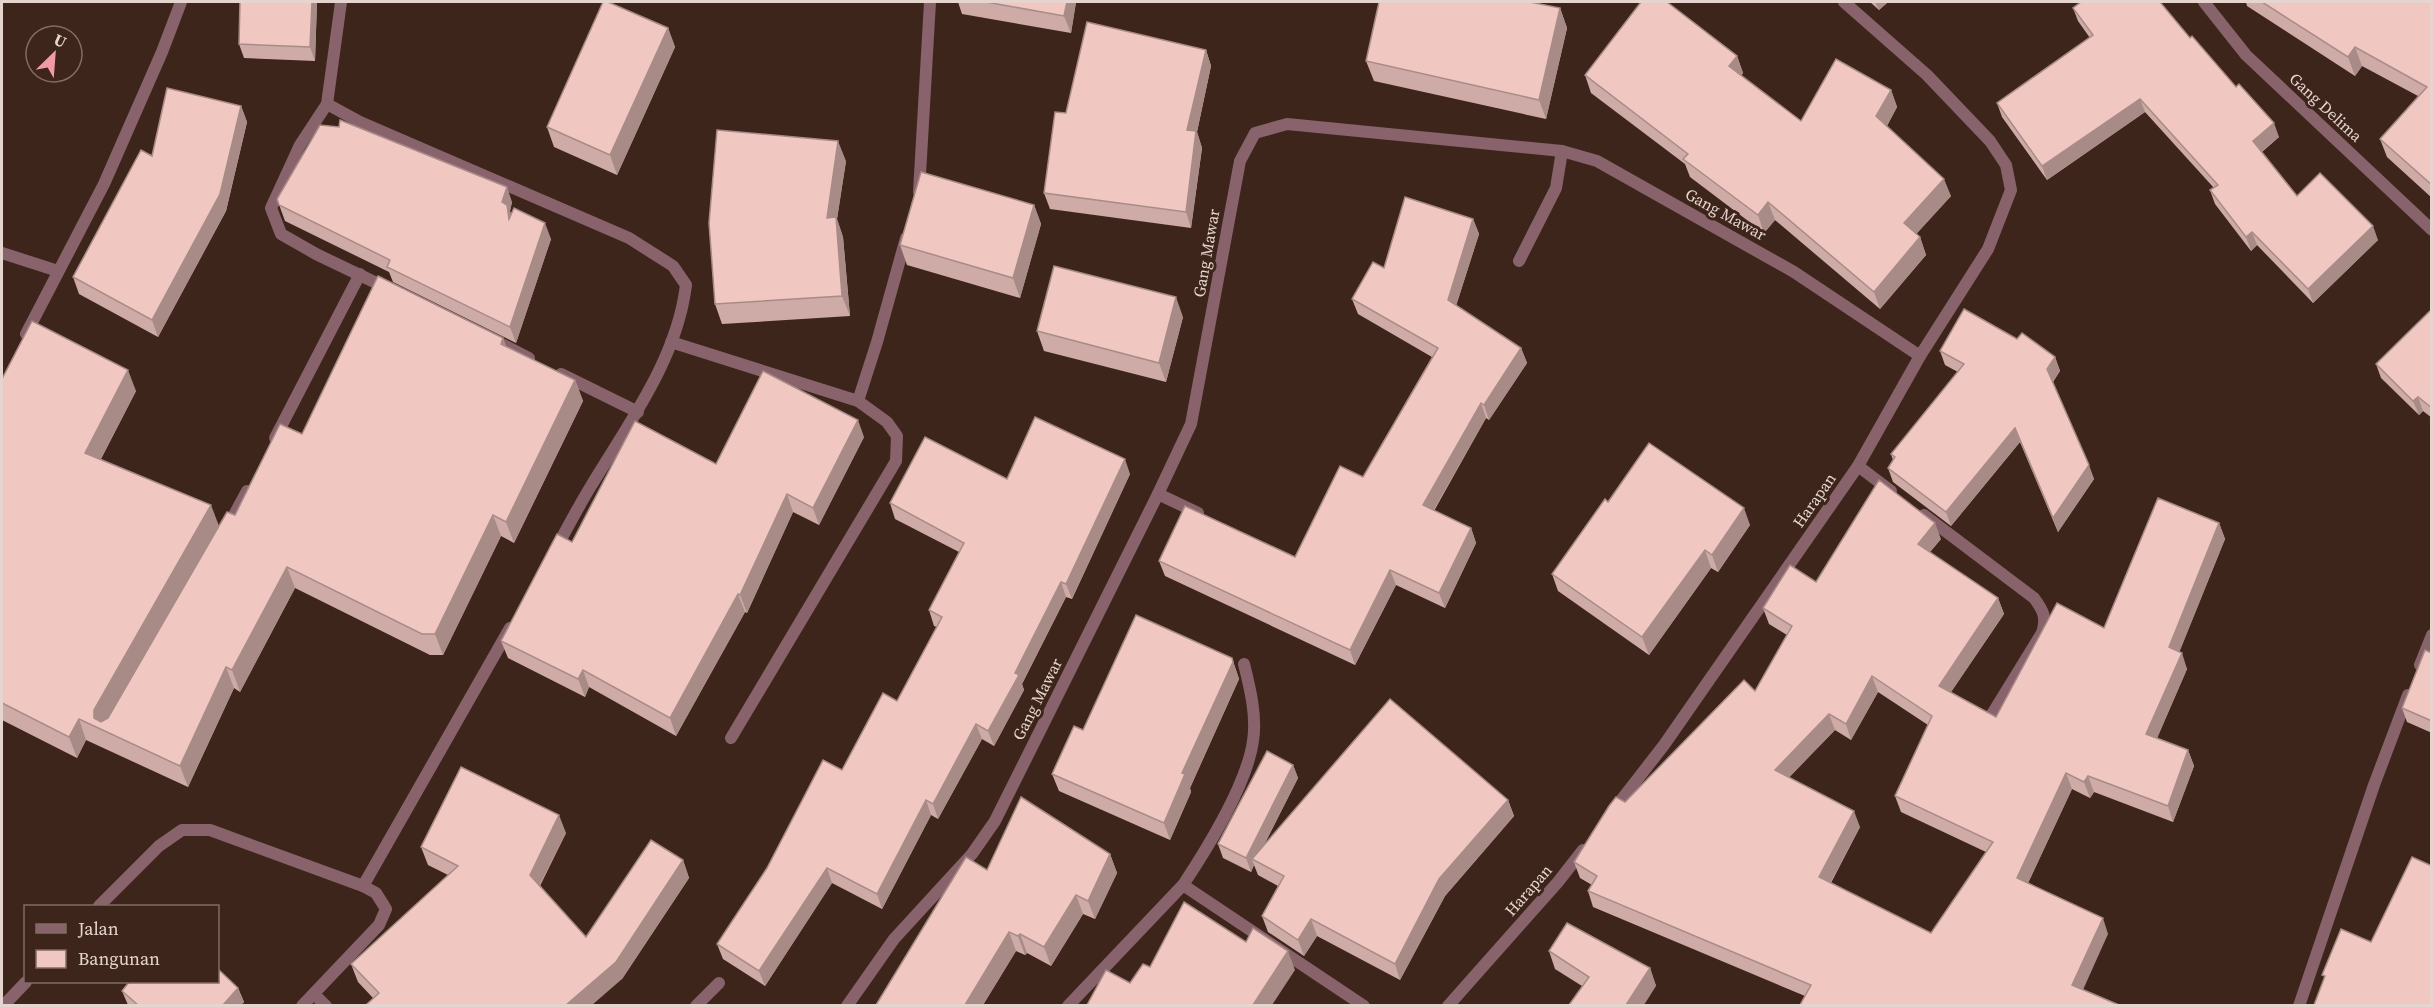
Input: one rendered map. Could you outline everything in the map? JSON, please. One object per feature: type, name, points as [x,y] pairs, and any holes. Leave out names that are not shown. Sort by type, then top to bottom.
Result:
[{"type":"street","points":[[22,342],[104,184],[162,52],[181,2]]},
{"type":"street","points":[[341,2],[327,104],[300,146],[271,208],[281,234],[316,254],[403,295]]},
{"type":"street","points":[[915,205],[919,194],[930,2]]},
{"type":"street","name":"Harapan","points":[[1608,818],[1664,745],[1858,466],[1920,356],[1988,249],[2011,190],[2006,165],[1990,141],[1927,75],[1844,2]]},
{"type":"street","name":"Gang Delima","points":[[2204,2],[2246,55],[2432,230]]},
{"type":"street","points":[[327,104],[360,122],[629,238],[673,266],[686,285],[683,310],[671,342],[638,412],[550,558]]},
{"type":"street","name":"Gang Mawar","points":[[847,1005],[894,939],[972,854],[994,821],[1191,424],[1240,161],[1255,132],[1287,124],[1562,151],[1597,161],[1794,272],[1920,356]]},
{"type":"street","points":[[1519,261],[1556,188],[1562,151]]},
{"type":"street","points":[[858,401],[909,227]]},
{"type":"street","points":[[2,253],[58,271]]},
{"type":"street","points":[[268,451],[360,274]]},
{"type":"street","points":[[477,332],[638,412]]},
{"type":"street","points":[[671,342],[858,401],[887,422],[897,436],[896,461],[730,738]]},
{"type":"street","points":[[1858,466],[2034,598],[2043,611],[2046,621],[2042,633],[1991,716]]},
{"type":"street","points":[[219,543],[252,482]]},
{"type":"street","points":[[1158,494],[1212,520]]},
{"type":"street","points":[[363,886],[515,620]]},
{"type":"street","points":[[2299,1005],[2374,785],[2432,635]]},
{"type":"street","points":[[1068,1005],[1183,885],[1211,844],[1242,777],[1253,742],[1251,693],[1244,664]]},
{"type":"street","points":[[100,905],[159,846],[182,830],[210,830],[376,892],[386,909],[379,925],[302,1005]]},
{"type":"street","name":"Harapan","points":[[1448,1005],[1558,882],[1594,837]]},
{"type":"street","points":[[1183,885],[1364,1005]]},
{"type":"street","points":[[3,1005],[24,983]]},
{"type":"street","points":[[696,1005],[718,983]]},
{"type":"street","points":[[314,993],[326,1005]]},
{"type":"building","points":[[240,2],[312,2],[310,47],[239,44]]},
{"type":"building","points":[[603,2],[608,2],[668,28],[610,155],[547,127]]},
{"type":"building","points":[[986,2],[1067,2],[1064,16]]},
{"type":"building","points":[[1379,2],[1530,2],[1560,8],[1539,100],[1366,61]]},
{"type":"building","points":[[1641,2],[1667,2],[1737,56],[1729,66],[1801,121],[1836,59],[1891,90],[1876,116],[1944,179],[1904,223],[1920,237],[1874,292],[1768,202],[1758,215],[1683,159],[1688,154],[1585,75]]},
{"type":"building","points":[[2081,2],[2160,2],[2236,87],[2239,84],[2274,123],[2253,141],[2297,196],[2320,173],[2373,226],[2308,289],[2252,232],[2246,237],[2210,190],[2218,185],[2140,99],[2042,166],[1997,103],[2093,35],[2073,8]]},
{"type":"building","points":[[2262,2],[2432,2],[2432,185],[2380,139],[2427,87],[2355,47],[2348,57]]},
{"type":"building","points":[[1087,22],[1206,50],[1187,130],[1196,131],[1186,212],[1044,193],[1055,112],[1066,113]]},
{"type":"building","points":[[167,88],[241,106],[220,194],[152,320],[73,277],[141,150],[152,156]]},
{"type":"building","points":[[340,120],[507,187],[502,202],[507,205],[509,219],[514,208],[545,223],[510,327],[387,267],[390,260],[279,205],[277,199],[320,125],[339,127]]},
{"type":"building","points":[[717,130],[838,141],[827,218],[836,217],[842,296],[715,304],[709,223]]},
{"type":"building","points":[[921,172],[1034,205],[1013,278],[900,245]]},
{"type":"building","points":[[1405,197],[1473,219],[1448,300],[1521,348],[1484,405],[1481,403],[1423,505],[1471,528],[1439,593],[1390,570],[1350,650],[1159,561],[1185,506],[1295,557],[1340,466],[1363,477],[1438,348],[1352,299],[1373,262],[1384,268]]},
{"type":"building","points":[[1054,266],[1176,297],[1159,363],[1037,331]]},
{"type":"building","points":[[378,276],[503,338],[501,344],[575,380],[506,522],[493,515],[435,634],[422,634],[287,567],[232,670],[226,667],[180,766],[79,719],[69,737],[2,703],[2,379],[32,321],[128,370],[85,453],[211,505],[94,710],[94,718],[101,722],[108,718],[227,512],[235,515],[280,424],[302,434]]},
{"type":"building","points":[[1964,309],[2017,339],[2022,333],[2055,357],[2047,369],[2089,465],[2053,518],[2015,428],[1946,512],[1888,468],[1895,457],[1891,454],[1964,364],[1940,351]]},
{"type":"building","points":[[2432,309],[2432,408],[2418,397],[2413,401],[2376,364]]},
{"type":"building","points":[[763,371],[858,420],[813,508],[787,494],[740,595],[738,594],[670,718],[583,670],[578,679],[501,641],[557,534],[572,542],[635,421],[716,464]]},
{"type":"building","points":[[1035,417],[1125,459],[1066,584],[1061,582],[1015,673],[1019,675],[988,731],[976,724],[933,804],[926,800],[877,894],[827,868],[759,971],[717,944],[767,868],[823,760],[842,770],[883,693],[897,701],[942,617],[929,610],[964,543],[890,503],[925,437],[1007,479]]},
{"type":"building","points":[[1649,443],[1744,508],[1712,555],[1705,550],[1642,637],[1552,574],[1605,499],[1608,502]]},
{"type":"building","points":[[1879,480],[1935,523],[1918,544],[1998,598],[1939,686],[1996,717],[2057,603],[2104,628],[2158,498],[2219,523],[2169,647],[2182,653],[2146,734],[2188,750],[2168,806],[2088,776],[2084,782],[2066,773],[2017,878],[2103,918],[2072,985],[2119,1005],[1800,1005],[1811,985],[1588,891],[1597,876],[1574,862],[1609,806],[1616,797],[1625,802],[1744,680],[1755,691],[1792,626],[1763,608],[1790,565],[1816,582]],"holes":[[[1872,676],[1932,716],[1895,796],[1993,842],[1931,933],[1819,877],[1854,811],[1775,770],[1829,714],[1846,724]]]},
{"type":"building","points":[[1136,615],[1232,658],[1233,662],[1182,773],[1185,774],[1164,823],[1052,774],[1074,726],[1083,730]]},
{"type":"building","points":[[2425,650],[2432,653],[2432,721],[2402,708]]},
{"type":"building","points":[[1390,699],[1508,800],[1439,879],[1395,964],[1311,919],[1298,940],[1262,916],[1284,876],[1252,859]]},
{"type":"building","points":[[1267,751],[1293,765],[1246,858],[1218,844]]},
{"type":"building","points":[[461,767],[559,815],[530,875],[586,937],[651,840],[683,860],[616,962],[566,1005],[366,1005],[379,993],[351,964],[458,866],[421,847]]},
{"type":"building","points":[[1021,797],[1110,854],[1088,901],[1076,895],[1044,947],[1020,934],[1018,936],[1009,932],[965,1005],[876,1005],[966,857],[987,870]]},
{"type":"building","points":[[2412,857],[2432,866],[2432,1005],[2314,1005],[2325,976],[2322,975],[2341,929],[2371,942]]},
{"type":"building","points":[[1184,902],[1246,942],[1253,928],[1288,951],[1253,1005],[1087,1005],[1106,970],[1130,983],[1143,964],[1150,967]]},
{"type":"building","points":[[1567,923],[1650,968],[1626,1005],[1569,1005],[1589,977],[1549,951]]},
{"type":"building","points":[[219,970],[238,988],[223,1005],[138,1005],[122,991],[128,983],[219,983]]}]
